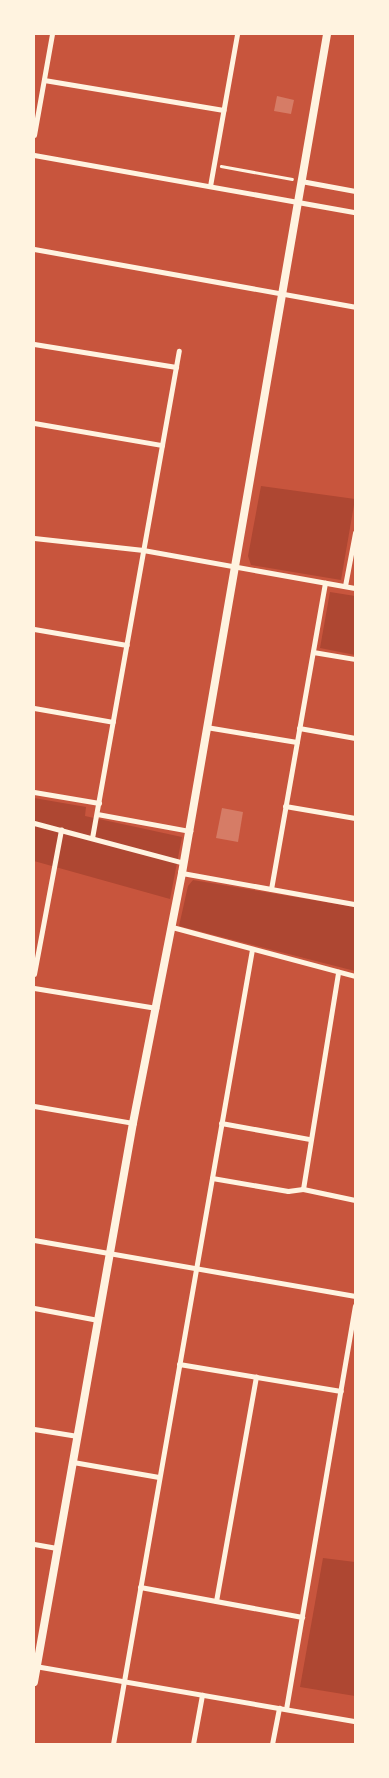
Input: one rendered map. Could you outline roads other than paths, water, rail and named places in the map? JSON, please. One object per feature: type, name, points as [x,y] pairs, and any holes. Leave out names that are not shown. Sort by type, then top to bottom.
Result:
[{"type":"street","points":[[34,136],[52,34]]},
{"type":"street","points":[[210,186],[237,34]]},
{"type":"street","points":[[34,1682],[35,1666],[58,1548],[133,1123],[190,831],[206,727],[327,34]]},
{"type":"street","points":[[44,80],[224,110]]},
{"type":"street","points":[[34,155],[355,212]]},
{"type":"street","points":[[301,181],[355,191]]},
{"type":"street","points":[[34,249],[355,307]]},
{"type":"street","points":[[34,344],[176,367]]},
{"type":"street","points":[[92,838],[179,351]]},
{"type":"street","points":[[34,423],[162,445]]},
{"type":"street","points":[[345,586],[355,533]]},
{"type":"street","points":[[34,538],[143,550],[355,588]]},
{"type":"street","points":[[271,889],[325,582]]},
{"type":"street","points":[[34,628],[127,645]]},
{"type":"street","points":[[313,652],[355,659]]},
{"type":"street","points":[[34,708],[113,722]]},
{"type":"street","points":[[206,727],[297,742]]},
{"type":"street","points":[[299,728],[355,738]]},
{"type":"street","points":[[34,792],[99,803]]},
{"type":"street","points":[[285,806],[355,818]]},
{"type":"street","points":[[97,814],[190,831]]},
{"type":"street","points":[[34,823],[184,863]]},
{"type":"street","points":[[34,974],[61,830]]},
{"type":"street","points":[[182,873],[355,904]]},
{"type":"street","points":[[172,928],[355,976]]},
{"type":"street","points":[[113,1744],[252,949]]},
{"type":"street","points":[[303,1189],[309,1139],[338,972]]},
{"type":"street","points":[[34,988],[156,1008]]},
{"type":"street","points":[[34,1106],[133,1123]]},
{"type":"street","points":[[221,1123],[309,1139]]},
{"type":"street","points":[[212,1178],[288,1190],[303,1189],[355,1200]]},
{"type":"street","points":[[34,1240],[355,1296]]},
{"type":"street","points":[[286,1709],[355,1306]]},
{"type":"street","points":[[34,1308],[98,1320]]},
{"type":"street","points":[[179,1364],[340,1391]]},
{"type":"street","points":[[216,1601],[256,1377]]},
{"type":"street","points":[[34,1428],[77,1436]]},
{"type":"street","points":[[73,1462],[159,1477]]},
{"type":"street","points":[[34,1544],[58,1548]]},
{"type":"street","points":[[140,1587],[302,1616]]},
{"type":"street","points":[[35,1666],[355,1721]]},
{"type":"street","points":[[193,1744],[202,1695]]},
{"type":"street","points":[[272,1744],[279,1708]]}]
